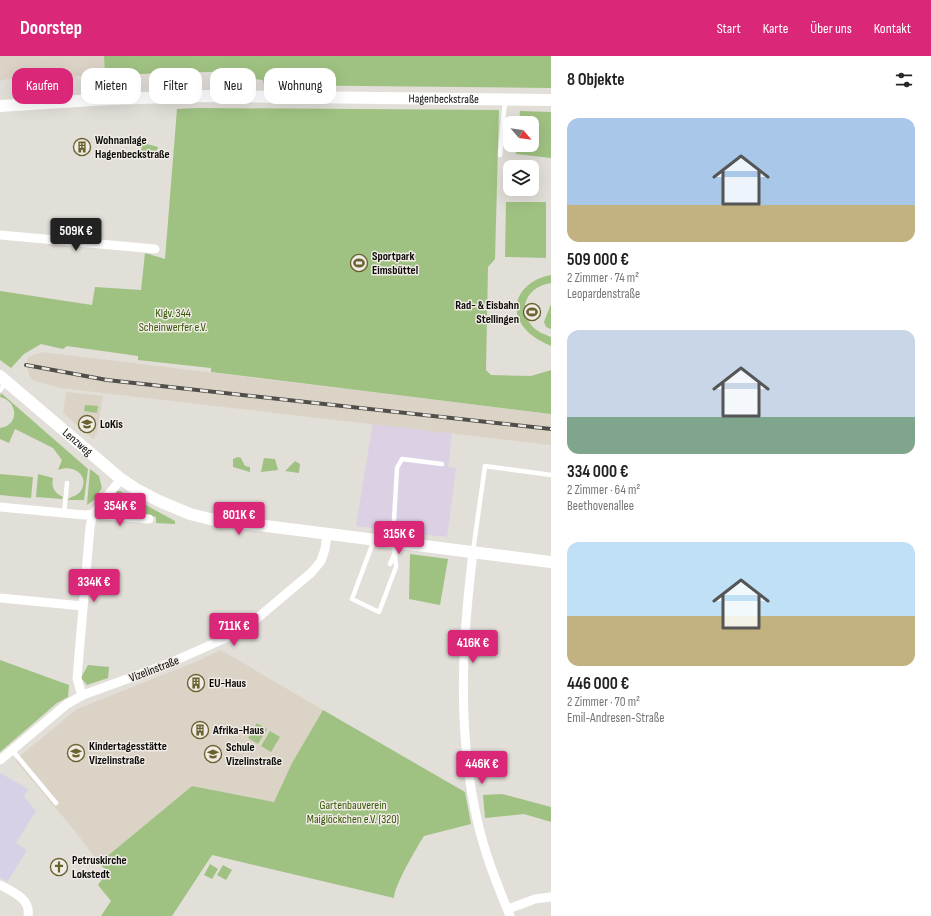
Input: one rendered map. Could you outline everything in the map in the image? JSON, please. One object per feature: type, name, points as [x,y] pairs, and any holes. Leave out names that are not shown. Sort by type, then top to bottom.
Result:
[{"type":"street","name":"Hagenbeckstraße","points":[[0,106],[114,98],[206,96],[551,100]]},
{"type":"street","points":[[0,235],[154,248]]},
{"type":"street","name":"Lenzweg","points":[[2,382],[121,479],[159,502],[190,514],[210,519],[387,544],[551,562]]},
{"type":"street","points":[[83,695],[77,678],[93,514],[121,479]]},
{"type":"street","points":[[0,507],[149,519]]},
{"type":"street","name":"Vizelinstraße","points":[[0,760],[67,704],[83,695],[164,665],[242,631],[312,572],[321,561],[327,535]]},
{"type":"street","points":[[473,553],[465,618],[463,660],[465,738],[477,820],[484,847],[509,913],[535,899],[551,897]]},
{"type":"street","points":[[0,598],[83,606]]},
{"type":"street","points":[[0,885],[26,902],[31,911]]},
{"type":"lane","points":[[500,155],[505,99]]},
{"type":"lane","points":[[387,544],[396,567],[379,612],[352,599],[387,544],[394,520],[397,468],[402,458],[442,464]]},
{"type":"lane","points":[[473,553],[484,466],[551,475]]},
{"type":"lane","points":[[64,513],[67,483]]},
{"type":"lane","points":[[384,523],[390,564]]},
{"type":"lane","points":[[12,750],[56,803]]},
{"type":"shaded area","points":[[0,56],[104,56],[105,68],[81,68],[81,76],[73,76],[73,68],[12,68],[12,79],[0,81]]},
{"type":"shaded area","points":[[42,352],[551,414],[551,445],[60,388],[32,380],[29,375],[26,365],[28,357]]},
{"type":"shaded area","name":"LoKis","points":[[66,392],[103,396],[97,434],[93,439],[63,413]]},
{"type":"shaded area","points":[[373,423],[452,432],[448,467],[456,468],[447,537],[356,526]]},
{"type":"shaded area","name":"Schule Vizelinstraße","points":[[221,650],[323,710],[292,763],[274,802],[192,786],[99,863],[75,831],[15,760],[77,709],[195,662]]},
{"type":"shaded area","points":[[0,773],[28,789],[24,797],[36,811],[16,843],[27,850],[7,882],[0,877]]},
{"type":"green space","points":[[104,56],[551,56],[551,88],[336,86],[336,68],[264,68],[264,85],[263,80],[256,79],[256,68],[210,68],[210,72],[202,72],[202,68],[149,68],[149,74],[141,74],[141,68],[105,68]]},
{"type":"green space","name":"Klgv. 344 Scheinwerfer e.V.","points":[[177,109],[499,110],[495,259],[488,267],[486,370],[491,375],[531,376],[551,370],[551,414],[211,372],[211,368],[138,360],[138,356],[67,346],[63,349],[41,344],[24,354],[11,368],[0,360],[0,291],[92,305],[95,287],[141,290],[145,253],[165,259]]},
{"type":"green space","points":[[520,111],[551,112],[551,158],[516,154],[516,152],[539,152],[539,116],[520,116]]},
{"type":"green space","points":[[143,143],[158,147],[155,158],[140,153]]},
{"type":"green space","points":[[506,202],[546,202],[546,258],[505,257]]},
{"type":"green space","points":[[551,275],[551,283],[536,288],[527,298],[525,312],[527,319],[534,328],[551,337],[551,346],[538,340],[527,331],[520,322],[517,313],[517,304],[520,296],[532,282]]},
{"type":"green space","points":[[551,304],[551,329],[546,327],[544,322]]},
{"type":"green space","points":[[1,393],[88,469],[84,500],[67,500],[77,495],[81,491],[84,483],[83,478],[78,471],[73,469],[63,468],[58,470],[62,460],[53,448],[15,429],[9,443],[0,439],[0,428],[6,426],[14,418],[13,408],[6,399],[0,397]]},
{"type":"green space","points":[[85,405],[98,406],[97,413],[84,411]]},
{"type":"green space","points":[[238,457],[241,458],[245,466],[250,467],[250,472],[233,467],[233,459]]},
{"type":"green space","points":[[264,458],[275,459],[278,470],[261,472]]},
{"type":"green space","points":[[295,461],[300,464],[299,473],[285,471]]},
{"type":"green space","points":[[90,469],[99,476],[102,488],[94,500],[87,505]]},
{"type":"green space","points":[[0,474],[33,477],[31,498],[0,495]]},
{"type":"green space","points":[[38,474],[53,478],[53,487],[58,494],[63,497],[62,499],[36,497]]},
{"type":"green space","points":[[115,491],[120,491],[175,521],[175,524],[156,523],[156,517],[131,509],[121,507],[102,508]]},
{"type":"green space","points":[[410,554],[448,559],[440,605],[409,599]]},
{"type":"green space","points":[[0,660],[69,685],[68,697],[57,703],[0,752]]},
{"type":"green space","points":[[88,665],[109,667],[108,678],[87,685],[81,678]]},
{"type":"green space","name":"Gartenbauverein Maiglöckchen e.V. (320)","points":[[323,710],[465,792],[471,824],[424,836],[411,857],[395,892],[394,898],[212,855],[172,916],[101,916],[111,901],[98,885],[107,872],[99,863],[192,786],[274,802],[292,763]]},
{"type":"green space","points":[[257,723],[267,729],[258,744],[248,738]]},
{"type":"green space","points":[[270,731],[280,737],[271,752],[261,746]]},
{"type":"green space","points":[[502,794],[551,807],[551,822],[524,814],[485,818],[483,795]]},
{"type":"green space","points":[[210,864],[218,869],[212,879],[204,875]]},
{"type":"green space","points":[[223,865],[232,870],[226,880],[217,875]]},
{"type":"railway","points":[[26,365],[107,380],[551,429]]},
{"type":"place","name":"Wohnanlage Hagenbeckstraße","points":[[82,147]]},
{"type":"place","name":"Sportpark Eimsbüttel","points":[[359,263]]},
{"type":"place","name":"Rad- & Eisbahn Stellingen","points":[[532,312]]},
{"type":"place","name":"LoKis","points":[[87,424]]},
{"type":"place","name":"EU-Haus","points":[[196,683]]},
{"type":"place","name":"Afrika-Haus","points":[[200,730]]},
{"type":"place","name":"Kindertagesstätte Vizelinstraße","points":[[76,753]]},
{"type":"place","name":"Schule Vizelinstraße","points":[[213,754]]},
{"type":"place","name":"Petruskirche Lokstedt","points":[[59,867]]}]
